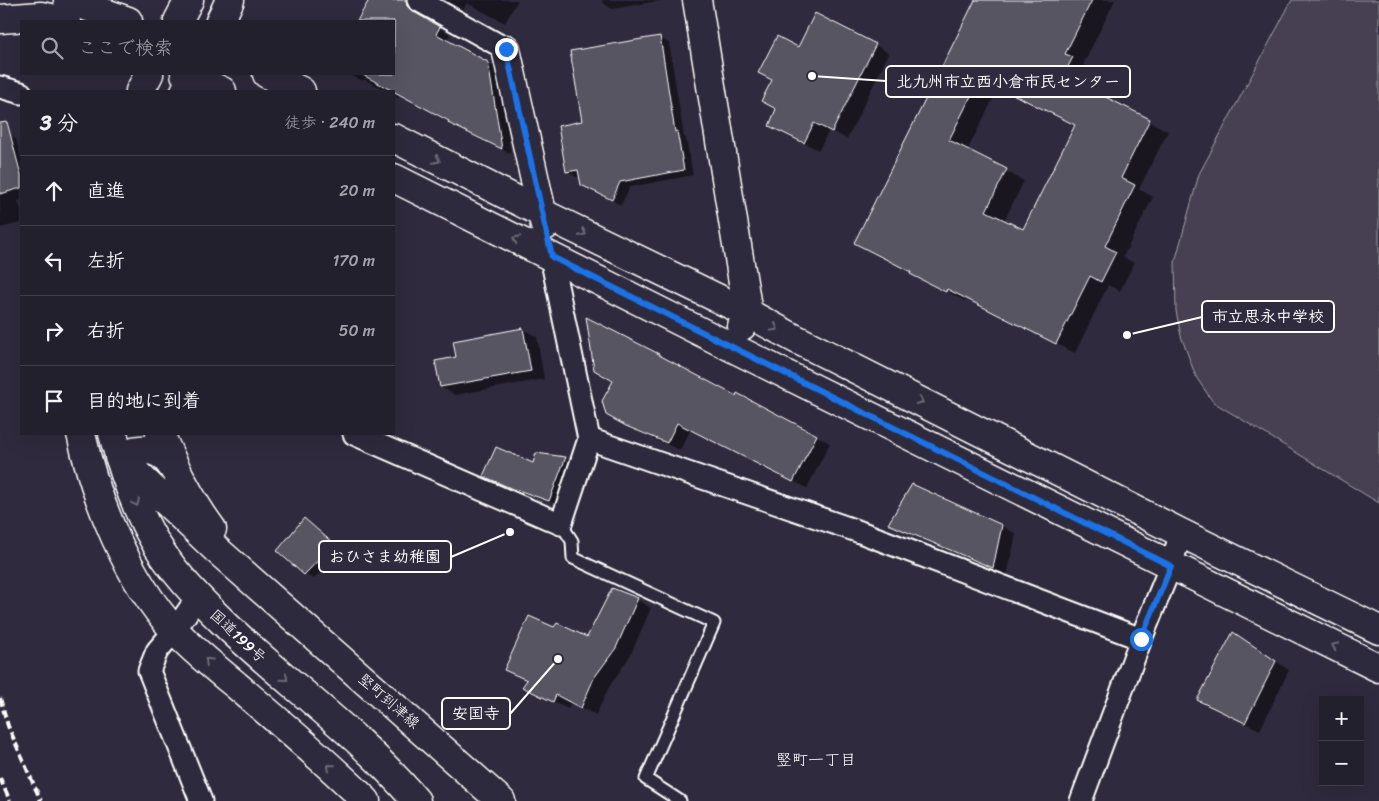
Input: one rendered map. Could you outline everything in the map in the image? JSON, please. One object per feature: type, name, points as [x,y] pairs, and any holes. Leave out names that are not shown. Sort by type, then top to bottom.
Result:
[{"type":"main road","points":[[68,0],[125,20]]},
{"type":"main road","points":[[179,20],[189,0]]},
{"type":"main road","points":[[220,20],[230,0]]},
{"type":"main road","points":[[697,0],[748,313],[732,348]]},
{"type":"main road","points":[[0,19],[41,16],[61,20]]},
{"type":"main road","points":[[506,49],[552,257]]},
{"type":"main road","points":[[141,90],[149,75]]},
{"type":"main road","points":[[269,75],[299,90]]},
{"type":"main road","points":[[189,79],[219,90]]},
{"type":"main road","points":[[395,139],[542,213],[748,313],[794,338],[1182,533],[1379,630]]},
{"type":"main road","points":[[395,178],[732,348],[1379,668]]},
{"type":"main road","points":[[81,435],[85,454],[104,510],[134,571],[151,600],[175,630],[218,670],[342,777],[366,801]]},
{"type":"main road","name":"堅町到津線","points":[[101,435],[116,445],[217,550],[501,801]]},
{"type":"main road","name":"堅町到津線","points":[[160,435],[178,475],[199,511],[223,544],[276,602]]},
{"type":"main road","points":[[104,510],[103,486],[112,464],[116,445],[130,451],[136,450],[161,454],[178,475]]},
{"type":"main road","name":"国道199号","points":[[116,445],[132,495],[150,534],[175,571],[197,598],[240,639],[370,752],[395,776],[416,801]]},
{"type":"street","points":[[418,0],[506,49]]},
{"type":"street","points":[[0,87],[20,93]]},
{"type":"street","points":[[356,435],[561,524],[589,439],[552,257]]},
{"type":"street","points":[[589,439],[860,532],[1141,639]]},
{"type":"street","points":[[1081,801],[1182,533]]},
{"type":"street","points":[[197,598],[175,630],[157,651],[149,671],[200,801]]},
{"type":"lane","points":[[561,524],[572,541],[574,558],[714,623],[646,779],[680,801]]},
{"type":"shaded area","points":[[1292,0],[1379,0],[1379,503],[1213,402],[1196,377],[1181,336],[1176,311],[1175,262],[1199,174]]},
{"type":"building","points":[[369,0],[406,0],[407,6],[412,11],[440,27],[436,34],[488,62],[502,149],[448,123],[449,121],[395,92],[395,90],[391,90],[363,75],[395,75],[395,20],[358,20]]},
{"type":"building","points":[[975,0],[1092,0],[1065,54],[1073,57],[1063,76],[1150,119],[1121,178],[1135,185],[1105,246],[1116,252],[1101,282],[1090,276],[1056,344],[947,289],[946,292],[910,274],[911,272],[854,243]],"holes":[[[980,78],[1075,125],[1023,229],[986,211],[1007,169],[949,140]]]},
{"type":"building","points":[[815,13],[876,44],[832,132],[814,123],[804,143],[769,126],[776,109],[761,101],[772,80],[758,73],[777,36],[798,47]]},
{"type":"building","points":[[660,36],[675,132],[677,131],[684,170],[620,182],[612,200],[581,185],[578,170],[566,172],[558,126],[582,121],[570,51]]},
{"type":"building","points":[[7,122],[20,171],[20,188],[0,194],[0,123]]},
{"type":"building","points":[[586,317],[736,396],[737,393],[817,435],[793,482],[677,423],[667,443],[626,426],[606,415],[602,401],[613,381],[594,370]]},
{"type":"building","points":[[523,328],[531,371],[440,387],[435,361],[456,357],[453,341]]},
{"type":"building","points":[[496,447],[533,463],[536,453],[566,457],[549,501],[515,490],[483,476]]},
{"type":"building","points":[[912,484],[1002,525],[993,568],[888,524]]},
{"type":"building","points":[[304,518],[334,544],[304,575],[277,551]]},
{"type":"building","points":[[612,588],[638,598],[616,648],[594,678],[581,708],[556,695],[553,702],[522,687],[527,680],[504,670],[529,616],[554,627],[557,623],[587,637]]},
{"type":"building","points":[[1233,632],[1276,661],[1245,723],[1197,700]]},
{"type":"railway","points":[[0,698],[8,726],[41,801]]},
{"type":"railway","points":[[0,778],[10,801]]},
{"type":"place","name":"北九州市立西小倉市民センター","points":[[812,76]]},
{"type":"place","name":"市立思永中学校","points":[[1127,335]]},
{"type":"place","name":"おひさま幼稚園","points":[[510,532]]},
{"type":"place","name":"安国寺","points":[[558,659]]},
{"type":"district","name":"竪町一丁目","points":[[816,759]]},
{"type":"route","points":[[506,49],[552,257],[1171,566],[1141,639]]}]
